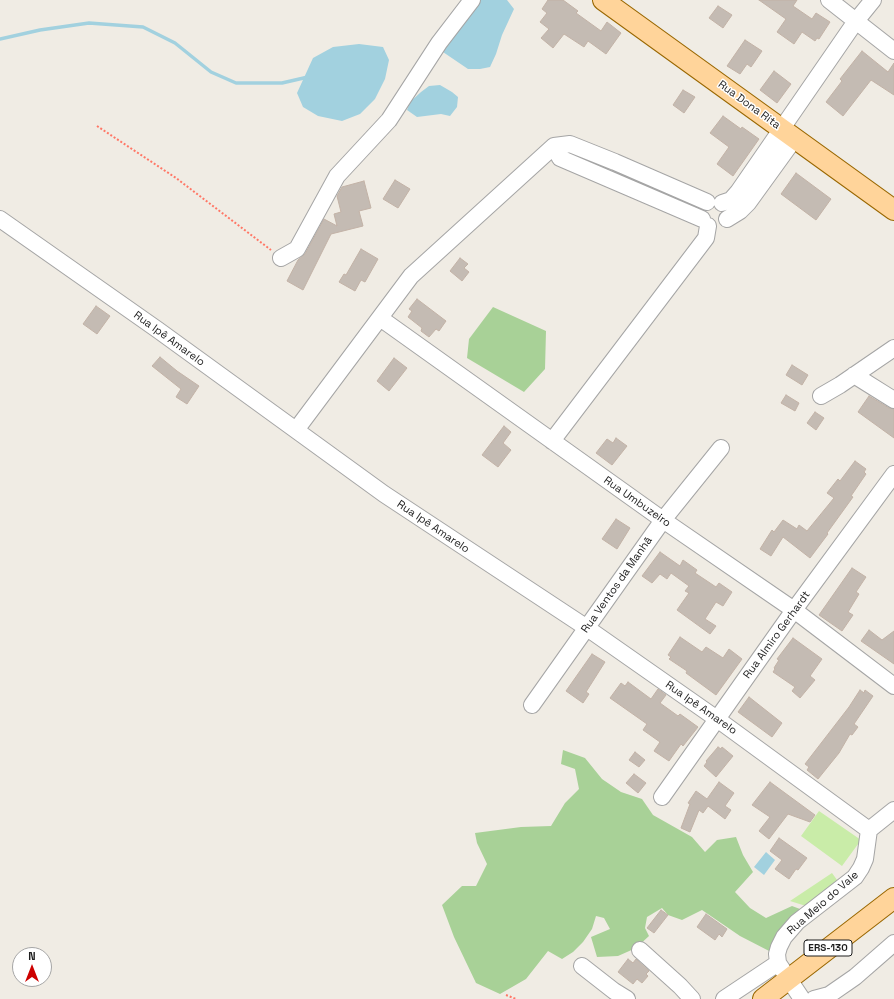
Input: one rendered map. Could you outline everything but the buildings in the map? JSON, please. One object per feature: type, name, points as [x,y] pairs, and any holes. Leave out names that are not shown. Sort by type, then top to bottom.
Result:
[{"type":"main road","name":"Rua Dona Rita","points":[[603,0],[894,210]]},
{"type":"main road","name":"ERS-130","points":[[763,999],[894,898]]},
{"type":"street","points":[[281,258],[297,249],[337,176],[389,120],[439,43],[472,0]]},
{"type":"street","points":[[829,0],[894,51]]},
{"type":"street","points":[[554,146],[560,158],[705,223],[718,227],[740,211],[748,203],[856,21],[873,0]]},
{"type":"street","points":[[552,442],[706,238],[705,223],[701,210],[715,203],[731,200],[788,134]]},
{"type":"street","points":[[296,430],[411,276],[554,146],[570,144],[715,203],[727,211],[727,219]]},
{"type":"street","points":[[607,178],[615,162]]},
{"type":"street","name":"Rua Ipê Amarelo","points":[[0,219],[158,330],[384,494],[587,628],[717,719],[869,830]]},
{"type":"street","name":"Rua Umbuzeiro","points":[[380,318],[552,442],[794,610],[894,686]]},
{"type":"street","points":[[820,396],[894,348]]},
{"type":"street","points":[[854,375],[894,400]]},
{"type":"street","name":"Rua Ventos da Manhã","points":[[532,706],[663,520],[721,448]]},
{"type":"street","name":"Rua Almiro Gerhardt","points":[[662,797],[794,610],[894,474]]},
{"type":"street","points":[[869,830],[894,810]]},
{"type":"street","name":"Rua Meio do Vale","points":[[778,963],[777,954],[784,937],[798,922],[855,877],[862,868],[865,859],[869,830]]},
{"type":"street","points":[[814,999],[829,995],[855,977],[894,943]]},
{"type":"street","points":[[640,950],[680,986],[692,999]]},
{"type":"street","points":[[724,999],[778,963],[802,999]]},
{"type":"street","points":[[582,966],[614,991],[627,999]]},
{"type":"path","points":[[97,126],[176,178],[281,258]]},
{"type":"path","points":[[506,995],[516,999]]},
{"type":"green space","points":[[493,307],[546,331],[545,369],[524,392],[467,358],[469,339]]},
{"type":"green space","points":[[563,750],[585,758],[602,779],[621,792],[642,799],[653,815],[692,837],[705,852],[717,840],[736,837],[743,855],[753,872],[735,892],[750,908],[766,918],[792,906],[800,909],[773,953],[740,936],[702,910],[682,920],[668,915],[662,908],[647,917],[645,928],[649,936],[636,948],[618,956],[597,957],[591,937],[610,929],[604,918],[596,916],[592,929],[583,942],[573,952],[562,959],[548,951],[526,979],[500,994],[476,983],[454,937],[442,905],[462,886],[476,886],[487,864],[477,843],[475,833],[521,827],[551,826],[565,803],[579,789],[575,769],[561,764]]},
{"type":"green space","points":[[819,811],[861,840],[842,866],[801,836]]},
{"type":"green space","points":[[832,873],[840,884],[806,906],[790,901]]},
{"type":"water","points":[[480,0],[507,0],[514,9],[490,67],[468,69],[440,50]]},
{"type":"water","points":[[359,44],[383,47],[389,60],[385,79],[375,99],[360,114],[342,121],[318,116],[303,107],[297,93],[313,58],[333,47]]},
{"type":"water","points":[[440,85],[458,97],[457,107],[450,116],[441,114],[417,117],[407,110],[410,102],[421,92],[429,86]]},
{"type":"water","points":[[766,852],[775,860],[764,875],[754,867]]},
{"type":"waterway","points":[[0,39],[40,30],[89,23],[143,27],[175,43],[211,72],[236,83],[282,83],[308,77]]}]
